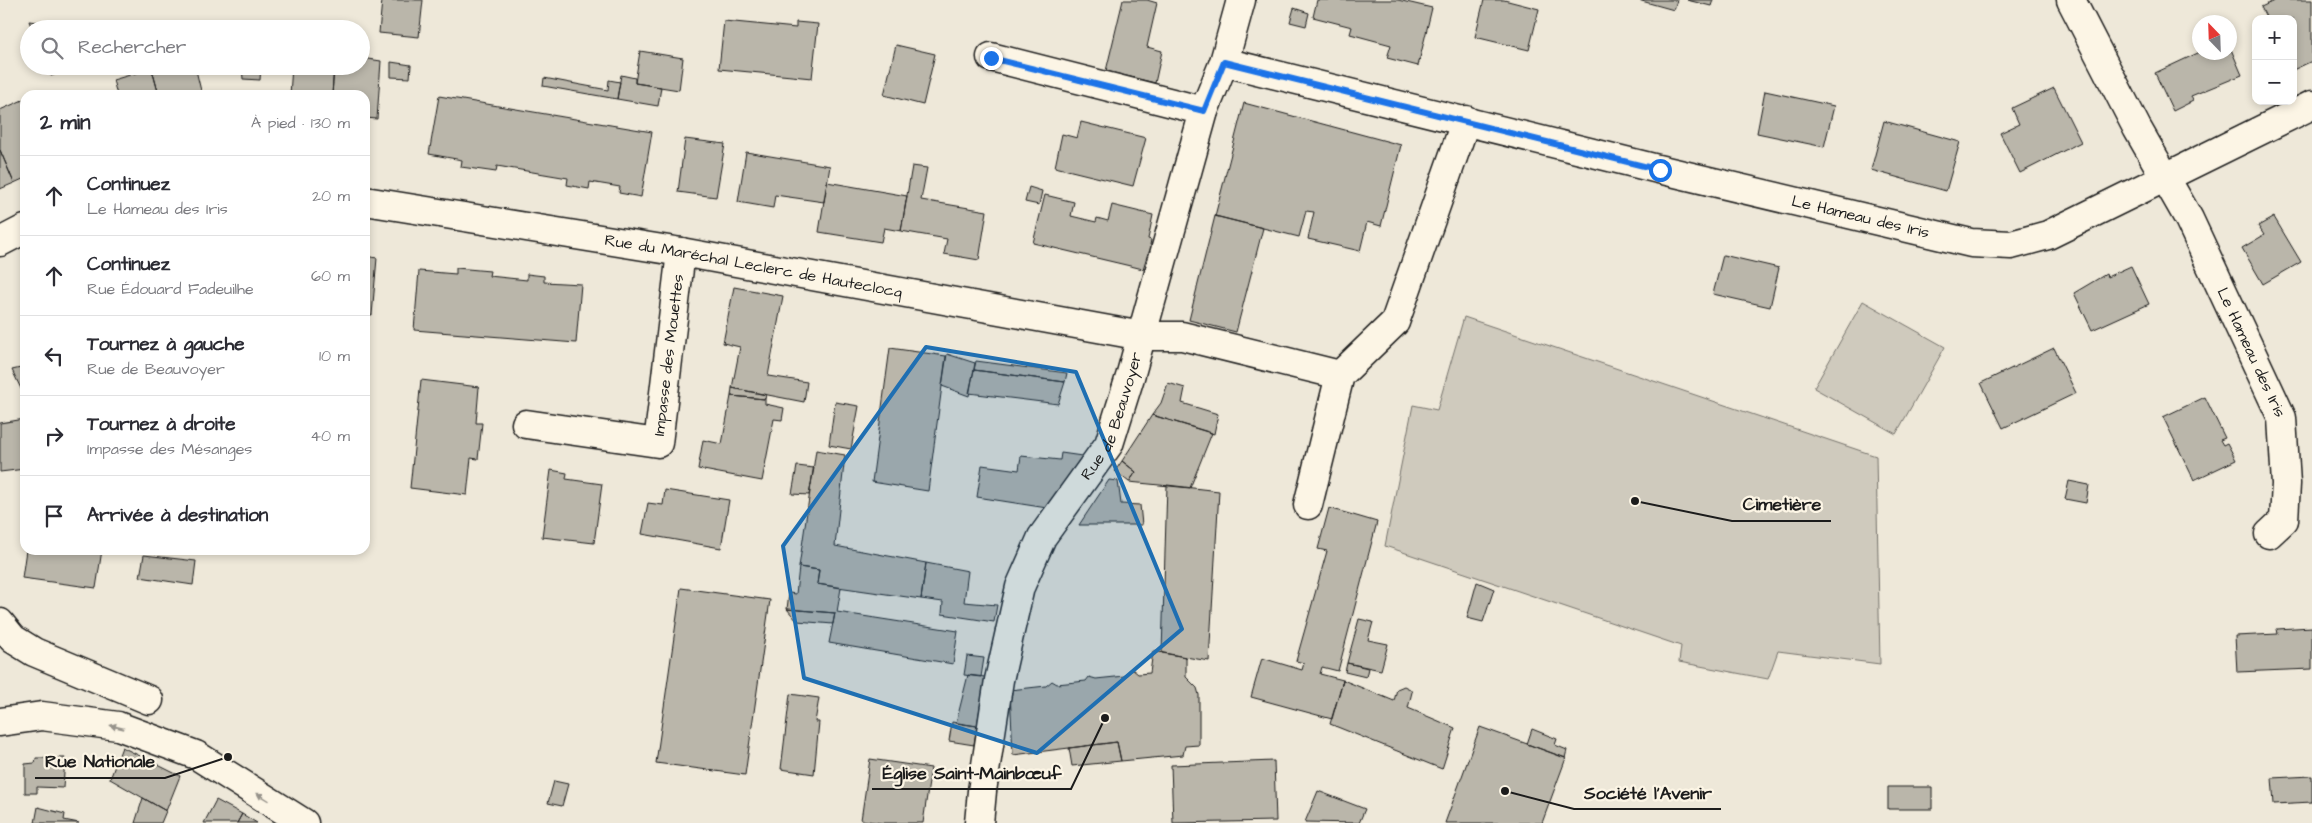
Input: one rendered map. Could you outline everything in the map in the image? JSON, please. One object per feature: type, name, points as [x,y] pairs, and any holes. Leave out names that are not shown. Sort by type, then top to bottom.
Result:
[{"type":"street","name":"Rue de Beauvoyer","points":[[979,823],[999,680],[1020,588],[1042,537],[1109,444],[1142,336],[1204,111],[1224,62],[1241,0]]},
{"type":"street","name":"Le Hameau des Iris","points":[[2072,0],[2165,179],[2188,219],[2282,418],[2286,484],[2284,520],[2269,534]]},
{"type":"street","points":[[991,58],[1204,111]]},
{"type":"street","name":"Le Hameau des Iris","points":[[1224,62],[1466,120],[1660,170],[1971,243],[2011,245],[2048,235],[2312,105]]},
{"type":"street","points":[[1308,505],[1340,375],[1395,322],[1466,120]]},
{"type":"street","name":"Rue du Maréchal Leclerc de Hauteclocq","points":[[370,202],[681,252],[1142,336],[1182,336],[1340,375]]},
{"type":"street","points":[[0,242],[20,232]]},
{"type":"street","name":"Impasse des Mouettes","points":[[526,424],[658,443],[681,252]]},
{"type":"street","points":[[0,623],[12,639],[34,652],[149,700]]},
{"type":"street","points":[[0,722],[42,716],[118,726],[196,755],[304,823]]},
{"type":"highlighted area","points":[[926,347],[1076,372],[1182,629],[1037,753],[804,678],[783,546]]},
{"type":"shaded area","points":[[1863,301],[1945,347],[1896,434],[1814,388]]},
{"type":"shaded area","points":[[1464,317],[1876,456],[1880,664],[1778,651],[1768,679],[1679,662],[1681,646],[1385,546],[1413,405],[1437,410]]},
{"type":"building","points":[[382,0],[423,0],[419,37],[379,33]]},
{"type":"building","points":[[1123,0],[1147,0],[1157,3],[1147,47],[1162,51],[1155,83],[1106,71]]},
{"type":"building","points":[[1317,0],[1398,0],[1432,8],[1418,66],[1387,58],[1391,45],[1350,34],[1352,27],[1313,17]]},
{"type":"building","points":[[1484,0],[1504,0],[1539,9],[1529,50],[1475,37]]},
{"type":"building","points":[[1638,0],[1677,0],[1674,10]]},
{"type":"building","points":[[1687,0],[1713,0],[1711,6]]},
{"type":"building","points":[[2276,0],[2312,0],[2312,61],[2297,68],[2297,15],[2265,15],[2261,7]]},
{"type":"building","points":[[1294,8],[1309,13],[1306,26],[1290,22]]},
{"type":"building","points":[[724,21],[796,28],[796,22],[818,24],[812,78],[719,69]]},
{"type":"building","points":[[896,45],[935,54],[923,105],[884,95]]},
{"type":"building","points":[[640,51],[683,58],[679,90],[635,83]]},
{"type":"building","points":[[2192,56],[2192,60],[2236,60],[2242,75],[2191,96],[2193,101],[2173,111],[2155,73]]},
{"type":"building","points":[[370,59],[381,61],[377,119],[370,118],[370,90],[332,90],[333,75],[370,75]]},
{"type":"building","points":[[391,62],[411,65],[410,78],[391,77]]},
{"type":"building","points":[[130,75],[153,75],[158,90],[116,90],[113,80]]},
{"type":"building","points":[[153,75],[197,75],[201,90],[158,90]]},
{"type":"building","points":[[243,75],[260,75],[260,80],[243,79]]},
{"type":"building","points":[[291,75],[333,75],[332,90],[290,90]]},
{"type":"building","points":[[621,75],[635,78],[635,83],[661,87],[658,106],[617,99]]},
{"type":"building","points":[[544,78],[608,90],[609,80],[620,82],[617,99],[543,86]]},
{"type":"building","points":[[2054,88],[2081,142],[2020,173],[2000,133],[2019,124],[2012,108]]},
{"type":"building","points":[[1765,91],[1834,106],[1824,147],[1757,133]]},
{"type":"building","points":[[439,96],[652,132],[641,197],[619,193],[620,187],[590,182],[589,189],[567,185],[568,178],[497,166],[496,172],[461,167],[462,160],[429,154]]},
{"type":"building","points":[[20,101],[20,180],[14,183],[0,150],[0,110]]},
{"type":"building","points":[[1244,103],[1401,145],[1381,226],[1367,222],[1360,251],[1308,239],[1314,212],[1306,211],[1299,237],[1215,216]]},
{"type":"building","points":[[1884,121],[1960,142],[1946,191],[1871,170]]},
{"type":"building","points":[[1081,122],[1146,138],[1133,186],[1055,167],[1062,134],[1077,138]]},
{"type":"building","points":[[685,139],[725,144],[716,197],[678,192]]},
{"type":"building","points":[[0,150],[14,183],[0,189]]},
{"type":"building","points":[[746,152],[830,166],[824,202],[775,195],[773,208],[738,202]]},
{"type":"building","points":[[912,166],[927,168],[921,200],[987,211],[979,260],[944,254],[947,239],[901,231]]},
{"type":"building","points":[[827,182],[907,196],[901,231],[884,228],[881,242],[819,232]]},
{"type":"building","points":[[1029,187],[1042,191],[1039,205],[1025,202]]},
{"type":"building","points":[[1045,195],[1074,202],[1071,216],[1096,222],[1097,218],[1108,221],[1112,205],[1153,215],[1148,239],[1151,240],[1150,245],[1153,246],[1152,254],[1148,253],[1143,269],[1033,243]]},
{"type":"building","points":[[1215,216],[1263,228],[1236,332],[1189,320]]},
{"type":"building","points":[[2274,217],[2301,262],[2263,284],[2242,248],[2264,235],[2258,226]]},
{"type":"building","points":[[1723,255],[1779,268],[1770,307],[1713,294]]},
{"type":"building","points":[[370,257],[377,258],[372,315],[370,315]]},
{"type":"building","points":[[2131,266],[2149,304],[2092,330],[2074,293],[2106,274],[2107,277]]},
{"type":"building","points":[[456,268],[490,271],[489,276],[527,280],[527,274],[544,276],[544,282],[581,284],[576,343],[414,330],[419,271],[456,274]]},
{"type":"building","points":[[734,287],[783,296],[768,376],[807,382],[804,402],[732,388],[740,347],[723,343]]},
{"type":"building","points":[[890,348],[946,356],[928,491],[872,482]]},
{"type":"building","points":[[2054,348],[2076,393],[2003,428],[1981,383]]},
{"type":"building","points":[[947,354],[975,363],[969,396],[942,386]]},
{"type":"building","points":[[976,361],[1067,373],[1065,382],[974,370]]},
{"type":"building","points":[[20,368],[20,387],[12,370]]},
{"type":"building","points":[[974,370],[1065,382],[1058,404],[969,393]]},
{"type":"building","points":[[421,380],[479,387],[476,423],[482,423],[478,459],[471,458],[467,495],[410,488]]},
{"type":"building","points":[[1168,383],[1185,388],[1182,403],[1218,414],[1214,434],[1152,415],[1161,403]]},
{"type":"building","points":[[732,388],[766,395],[765,399],[731,396]]},
{"type":"building","points":[[731,396],[765,399],[765,404],[784,408],[782,420],[774,419],[762,481],[698,469],[703,440],[722,444]]},
{"type":"building","points":[[2205,397],[2225,438],[2220,440],[2223,445],[2227,443],[2236,460],[2194,480],[2163,417]]},
{"type":"building","points":[[835,402],[859,406],[851,449],[829,445]]},
{"type":"building","points":[[1152,415],[1212,433],[1190,488],[1129,482],[1136,472],[1122,461]]},
{"type":"building","points":[[20,420],[20,470],[0,472],[0,423]]},
{"type":"building","points":[[816,450],[845,455],[835,546],[926,563],[921,599],[817,584],[819,570],[799,567]]},
{"type":"building","points":[[1061,453],[1082,456],[1047,508],[977,497],[982,465],[1019,470],[1021,456],[1060,460]]},
{"type":"building","points":[[1122,461],[1136,472],[1129,482],[1115,471]]},
{"type":"building","points":[[797,466],[814,468],[809,495],[792,494]]},
{"type":"building","points":[[551,470],[567,473],[566,479],[602,484],[594,543],[542,537]]},
{"type":"building","points":[[1109,480],[1118,481],[1121,504],[1140,505],[1142,525],[1079,525]]},
{"type":"building","points":[[2069,481],[2089,485],[2086,503],[2065,499]]},
{"type":"building","points":[[1167,485],[1219,491],[1209,661],[1162,653]]},
{"type":"building","points":[[665,490],[729,500],[721,548],[642,534],[648,503],[663,505]]},
{"type":"building","points":[[1329,508],[1377,522],[1338,671],[1322,667],[1320,674],[1343,680],[1332,719],[1251,697],[1262,658],[1302,670],[1304,663],[1296,661],[1327,551],[1318,549]]},
{"type":"building","points":[[25,555],[101,555],[96,588],[22,578]]},
{"type":"building","points":[[144,555],[196,561],[193,585],[140,577]]},
{"type":"building","points":[[926,563],[968,571],[964,602],[997,605],[994,622],[942,614],[943,602],[921,599]]},
{"type":"building","points":[[799,567],[819,570],[817,584],[841,588],[837,612],[958,631],[953,664],[829,643],[835,613],[787,609],[789,593],[796,594]]},
{"type":"building","points":[[1477,582],[1494,589],[1483,622],[1467,618]]},
{"type":"building","points":[[681,588],[770,600],[745,775],[656,763]]},
{"type":"building","points":[[787,609],[835,613],[833,624],[797,621]]},
{"type":"building","points":[[1359,619],[1373,622],[1368,640],[1388,644],[1381,670],[1347,663]]},
{"type":"building","points":[[2312,627],[2312,669],[2237,672],[2235,636],[2278,634],[2277,629]]},
{"type":"building","points":[[1153,651],[1186,657],[1186,677],[1197,688],[1199,695],[1199,745],[1185,746],[1183,755],[1121,761],[1117,742],[1013,755],[1010,690],[1046,686],[1052,681],[1057,684],[1086,681],[1089,677],[1096,679],[1125,676],[1132,669],[1138,674],[1150,673]]},
{"type":"building","points":[[967,656],[984,658],[981,677],[964,675]]},
{"type":"building","points":[[1347,663],[1368,668],[1366,677],[1345,672]]},
{"type":"building","points":[[968,675],[985,677],[977,726],[956,723]]},
{"type":"building","points":[[1343,680],[1394,701],[1397,689],[1404,686],[1412,692],[1408,708],[1455,728],[1442,769],[1330,724]]},
{"type":"building","points":[[790,694],[819,698],[815,722],[819,722],[814,774],[781,769]]},
{"type":"building","points":[[952,722],[977,726],[974,745],[949,741]]},
{"type":"building","points":[[1480,727],[1566,758],[1542,823],[1445,823]]},
{"type":"building","points":[[1532,729],[1557,739],[1555,745],[1567,750],[1565,758],[1527,744]]},
{"type":"building","points":[[1117,742],[1121,761],[1072,766],[1069,748]]},
{"type":"building","points":[[122,747],[180,776],[166,811],[110,779]]},
{"type":"building","points":[[36,758],[65,758],[63,788],[37,787],[37,793],[25,793],[25,764],[35,763]]},
{"type":"building","points":[[870,759],[931,768],[923,823],[882,823],[861,820]]},
{"type":"building","points":[[1274,761],[1276,821],[1173,823],[1171,765]]},
{"type":"building","points":[[2312,776],[2312,802],[2274,804],[2272,778]]},
{"type":"building","points":[[554,781],[568,784],[562,806],[548,803]]},
{"type":"building","points":[[1888,787],[1932,787],[1932,809],[1888,809]]},
{"type":"building","points":[[1318,791],[1365,809],[1359,823],[1305,822]]},
{"type":"building","points":[[143,798],[166,811],[161,823],[135,823]]},
{"type":"building","points":[[216,800],[242,814],[237,823],[204,823]]},
{"type":"building","points":[[38,807],[65,814],[64,820],[79,823],[35,823]]},
{"type":"building","points":[[242,814],[257,823],[237,823]]},
{"type":"place","name":"Cimetière","points":[[1635,501]]},
{"type":"place","name":"Église Saint-Mainbœuf","points":[[1105,718]]},
{"type":"place","name":"Rue Nationale","points":[[228,757]]},
{"type":"place","name":"Société l'Avenir","points":[[1505,791]]},
{"type":"route","points":[[991,58],[1204,111],[1224,62],[1660,170]]}]
